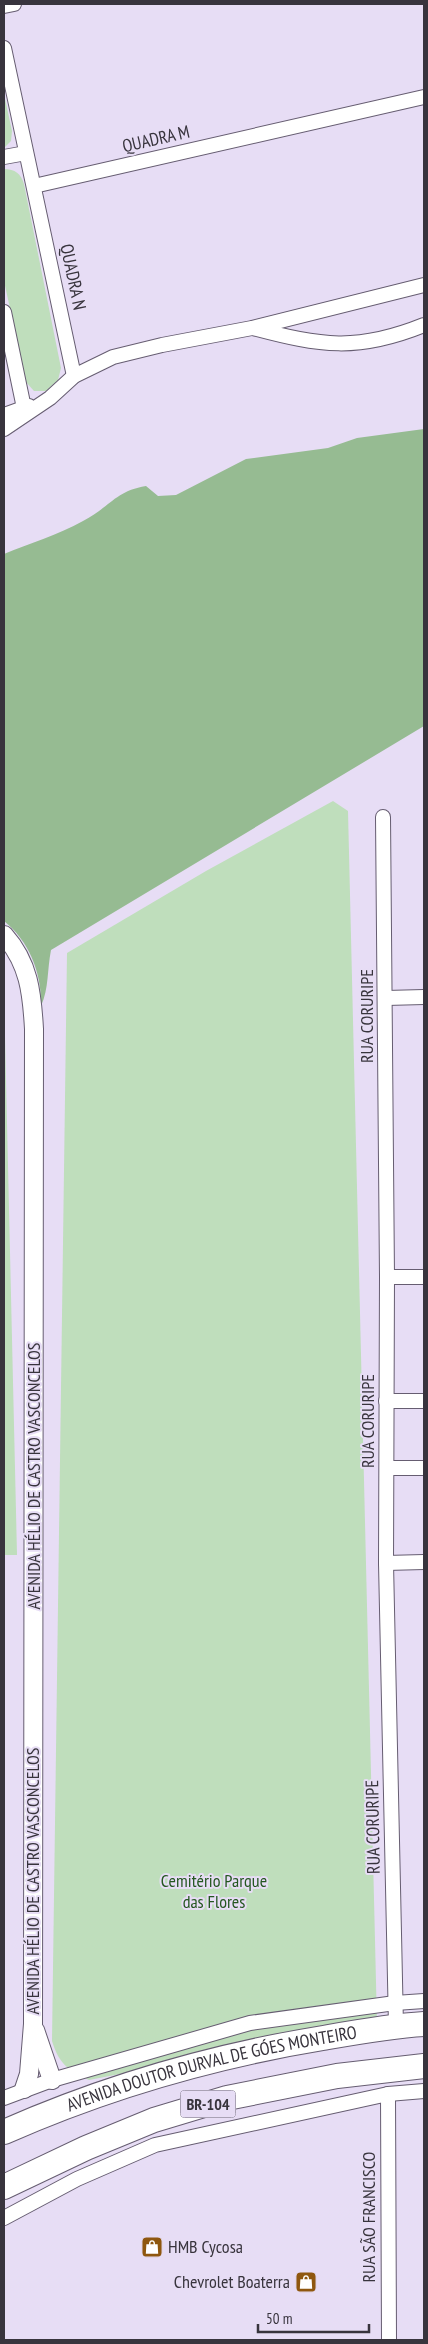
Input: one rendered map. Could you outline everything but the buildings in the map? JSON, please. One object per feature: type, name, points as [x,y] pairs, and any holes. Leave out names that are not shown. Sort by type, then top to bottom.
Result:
[{"type":"highway","name":"AVENIDA DOUTOR DURVAL DE GÓES MONTEIRO","points":[[4,2132],[98,2094],[162,2073],[255,2050],[396,2026],[424,2024]]},
{"type":"highway","name":"AVENIDA DOUTOR DURVAL DE GÓES MONTEIRO","points":[[4,2187],[86,2148],[154,2120],[228,2098],[337,2076],[424,2066]]},
{"type":"street","points":[[4,6],[14,4]]},
{"type":"street","points":[[4,48],[34,186]]},
{"type":"street","name":"QUADRA M","points":[[34,186],[424,97]]},
{"type":"street","points":[[4,158],[26,154]]},
{"type":"street","name":"QUADRA N","points":[[34,186],[74,376]]},
{"type":"street","points":[[4,429],[50,398],[74,376],[113,357],[162,345],[252,328],[424,284]]},
{"type":"street","points":[[4,312],[24,408]]},
{"type":"street","points":[[252,328],[302,341],[329,344],[369,343],[400,335],[424,325]]},
{"type":"street","points":[[4,415],[50,398]]},
{"type":"street","name":"RUA CORURIPE","points":[[383,817],[386,998],[386,1401],[388,1468],[386,1563],[396,2026]]},
{"type":"street","name":"AVENIDA HÉLIO DE CASTRO VASCONCELOS","points":[[4,936],[12,944],[28,973],[33,1003],[34,1029],[33,2024],[29,2074],[24,2089]]},
{"type":"street","points":[[386,998],[424,997]]},
{"type":"street","points":[[387,1276],[424,1276]]},
{"type":"street","points":[[386,1401],[424,1401]]},
{"type":"street","points":[[388,1468],[424,1468]]},
{"type":"street","points":[[386,1563],[424,1562]]},
{"type":"street","points":[[4,2098],[52,2080],[250,2023],[395,2003],[424,2001]]},
{"type":"street","name":"AVENIDA HÉLIO DE CASTRO VASCONCELOS","points":[[33,2024],[52,2080]]},
{"type":"street","points":[[4,2218],[77,2179],[156,2145],[388,2094],[424,2091]]},
{"type":"street","name":"RUA SÃO FRANCISCO","points":[[388,2094],[389,2340]]},
{"type":"green space","points":[[4,94],[12,131],[11,141],[4,148]]},
{"type":"green space","points":[[4,169],[17,173],[24,184],[61,368],[58,380],[46,391],[34,391],[26,382],[4,281]]},
{"type":"green space","points":[[424,429],[424,726],[51,950],[47,986],[41,1006],[39,982],[33,959],[21,939],[4,921],[4,554],[73,526],[92,516],[119,496],[135,488],[146,486],[158,496],[176,495],[246,459],[328,448],[357,438]]},
{"type":"green space","name":"Cemitério Parque das Flores","points":[[333,801],[348,811],[377,2024],[89,2080],[75,2073],[61,2061],[52,2041],[67,953],[206,871]]},
{"type":"green space","points":[[4,993],[17,1555],[4,1555]]},
{"type":"place","name":"HMB Cycosa","points":[[152,2247]]},
{"type":"place","name":"Chevrolet Boaterra","points":[[306,2282]]}]
